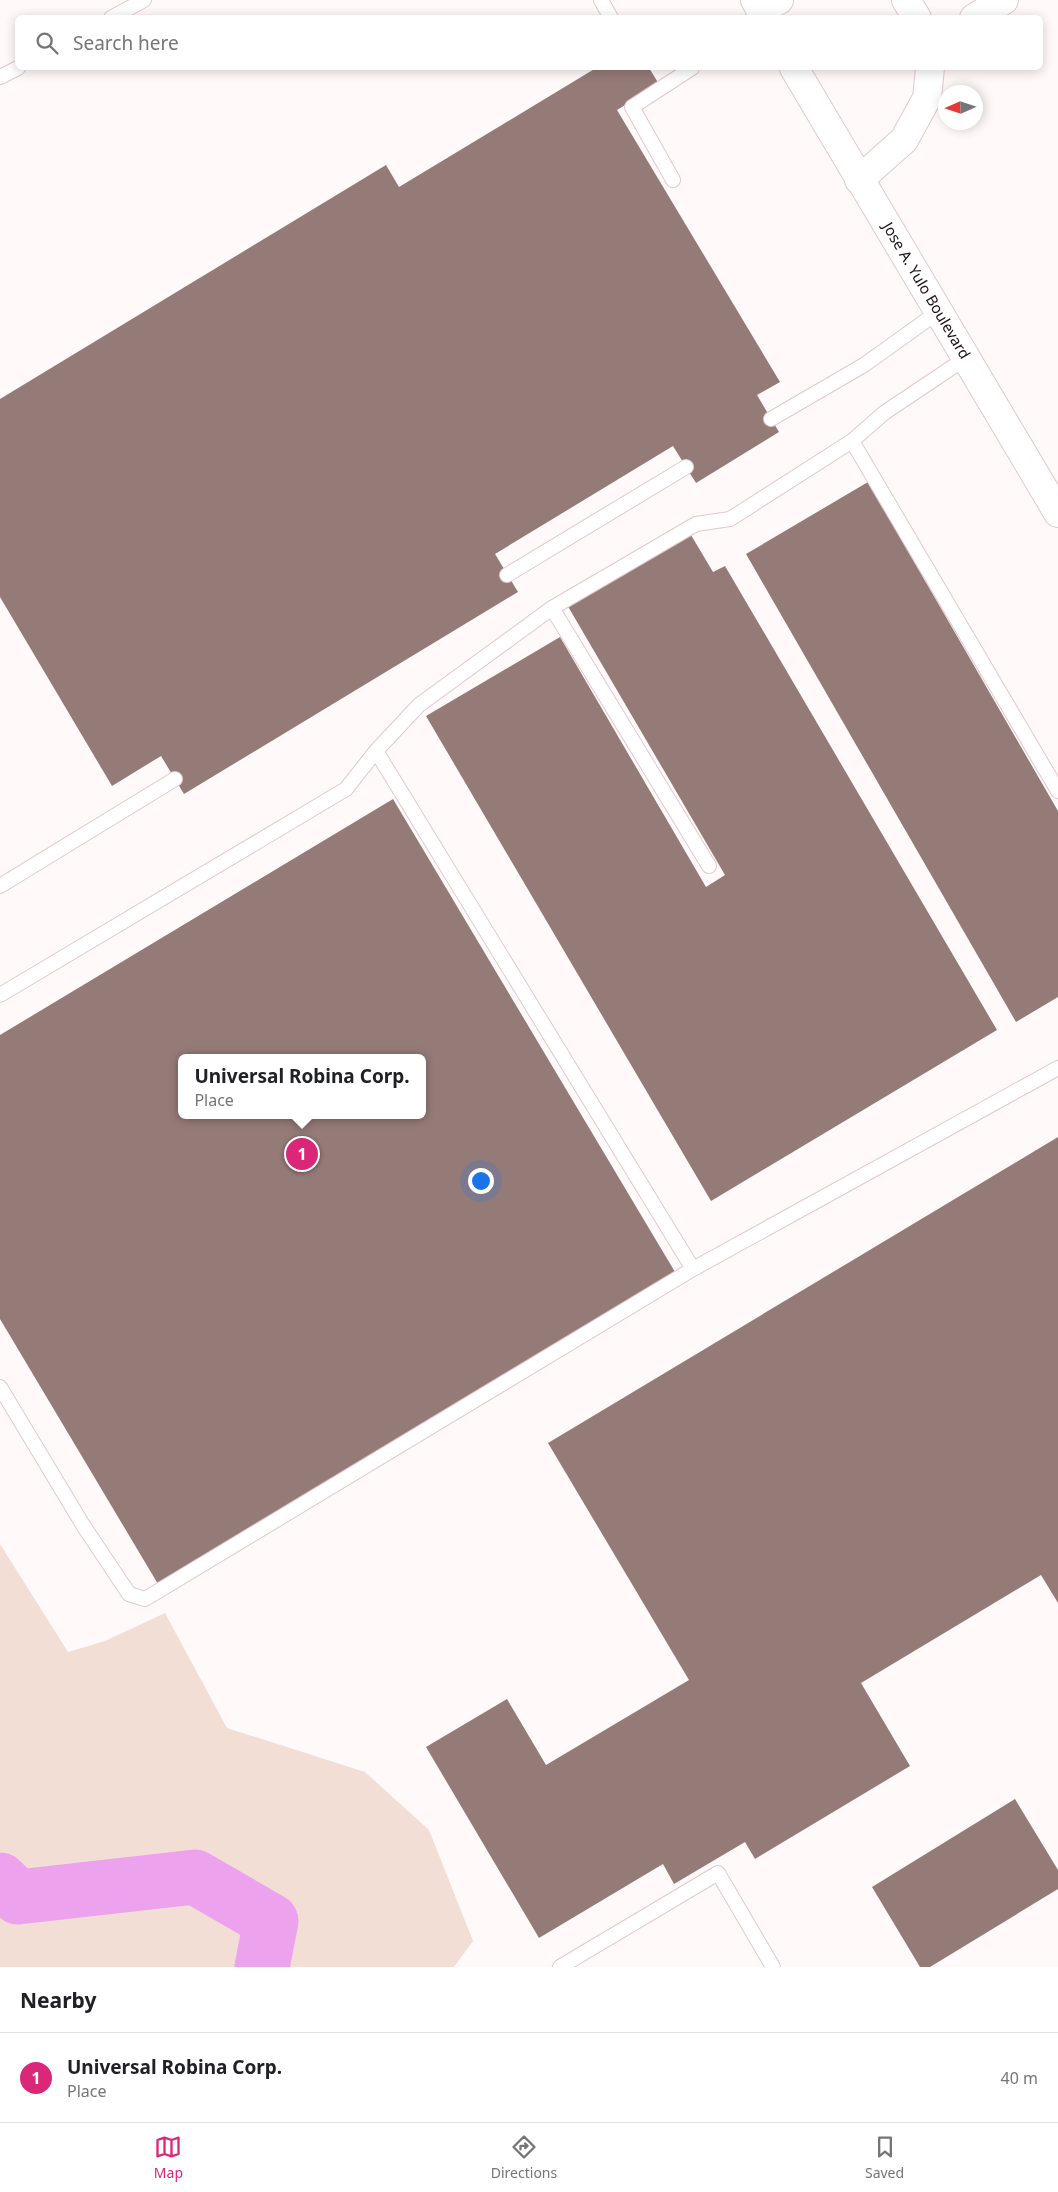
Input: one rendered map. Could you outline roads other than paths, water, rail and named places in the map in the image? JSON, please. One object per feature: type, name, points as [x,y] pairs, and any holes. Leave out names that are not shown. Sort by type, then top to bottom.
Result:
[{"type":"main road","points":[[906,0],[915,15]]},
{"type":"main road","points":[[979,15],[1004,0]]},
{"type":"main road","name":"Jose A. Yulo Boulevard","points":[[795,70],[1058,513]]},
{"type":"main road","points":[[860,180],[904,140],[927,98],[930,70]]},
{"type":"lane","points":[[116,15],[144,0]]},
{"type":"lane","points":[[601,0],[609,15]]},
{"type":"lane","points":[[0,77],[15,70]]},
{"type":"lane","points":[[673,180],[632,107],[689,70]]},
{"type":"lane","points":[[771,419],[864,365],[938,312]]},
{"type":"lane","points":[[0,995],[346,789],[376,751],[419,706],[552,608],[696,524],[730,519],[852,441],[884,413],[966,358]]},
{"type":"lane","points":[[852,441],[1058,791]]},
{"type":"lane","points":[[508,575],[686,467]]},
{"type":"lane","points":[[552,608],[708,866]]},
{"type":"lane","points":[[376,751],[693,1270]]},
{"type":"lane","points":[[0,886],[175,779]]},
{"type":"lane","points":[[0,1387],[82,1525],[128,1594],[146,1599],[693,1270],[1058,1068]]},
{"type":"lane","points":[[560,1967],[718,1873],[773,1967]]},
{"type":"waterway","points":[[0,1880],[18,1897],[195,1877],[271,1921],[262,1967]]},
{"type":"place","name":"Universal Robina Corp.","points":[[302,1154]]}]
